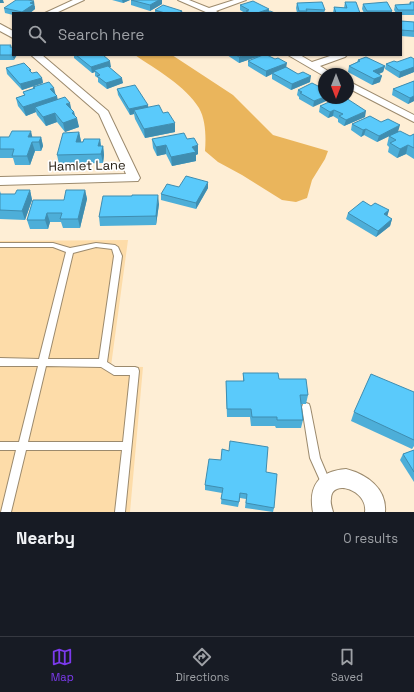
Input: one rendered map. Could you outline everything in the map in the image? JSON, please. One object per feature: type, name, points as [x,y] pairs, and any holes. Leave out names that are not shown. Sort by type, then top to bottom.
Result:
[{"type":"street","points":[[51,12],[80,0]]},
{"type":"street","points":[[182,0],[212,12],[242,0]]},
{"type":"street","name":"Hamlet Lane","points":[[0,181],[134,178],[104,113],[37,56]]},
{"type":"street","points":[[295,56],[318,68]]},
{"type":"street","points":[[312,65],[339,56]]},
{"type":"street","points":[[354,87],[414,119]]},
{"type":"street","points":[[323,512],[321,501],[322,492],[326,485],[332,480],[340,478],[356,480],[364,485],[374,500],[376,512]]},
{"type":"lane","points":[[0,245],[53,245],[70,250],[96,245],[115,247],[118,256],[103,363]]},
{"type":"lane","points":[[6,512],[70,250]]},
{"type":"lane","points":[[0,362],[103,363],[114,371],[135,371],[120,512]]},
{"type":"lane","points":[[306,407],[315,458],[326,485]]},
{"type":"lane","points":[[0,446],[127,446]]},
{"type":"shaded area","points":[[137,56],[174,56],[233,95],[273,135],[328,151],[325,159],[312,180],[307,198],[296,202],[282,200],[218,162],[205,151],[204,123],[199,108],[186,92],[170,78]]},
{"type":"shaded area","points":[[128,240],[111,366],[143,367],[130,512],[0,512],[0,241]]},
{"type":"building","points":[[16,0],[34,1],[30,3],[34,4],[22,12],[4,8]]},
{"type":"building","points":[[131,0],[159,0],[150,5]]},
{"type":"building","points":[[253,1],[269,9],[260,12],[248,12],[246,11],[249,10],[240,5]]},
{"type":"building","points":[[322,2],[325,10],[306,9],[307,11],[299,11],[297,3]]},
{"type":"building","points":[[345,2],[356,2],[360,12],[336,12],[334,7],[347,8]]},
{"type":"building","points":[[387,2],[392,11],[367,11],[363,4]]},
{"type":"building","points":[[410,2],[414,2],[414,10],[398,10],[395,5],[411,4]]},
{"type":"building","points":[[163,5],[182,11],[162,12],[155,10]]},
{"type":"building","points":[[402,21],[414,22],[414,31],[402,30]]},
{"type":"building","points":[[0,45],[11,45],[12,55],[0,55]]},
{"type":"building","points":[[77,56],[104,56],[110,61],[91,67]]},
{"type":"building","points":[[260,56],[269,56],[275,59],[278,58],[287,63],[266,71],[248,61]]},
{"type":"building","points":[[366,57],[385,66],[373,71],[382,76],[374,79],[349,66],[360,61],[358,60]]},
{"type":"building","points":[[411,57],[414,59],[414,67],[400,72],[386,64],[394,61],[397,62]]},
{"type":"building","points":[[24,63],[32,73],[37,72],[42,78],[20,84],[6,68]]},
{"type":"building","points":[[108,66],[122,78],[106,83],[97,76],[100,75],[94,70]]},
{"type":"building","points":[[286,67],[298,74],[303,72],[311,76],[292,84],[272,73]]},
{"type":"building","points":[[414,81],[414,96],[410,98],[393,89]]},
{"type":"building","points":[[49,82],[54,88],[50,89],[57,96],[23,107],[16,98],[25,95],[23,92],[35,88],[33,87]]},
{"type":"building","points":[[312,83],[318,86],[318,99],[314,101],[300,93],[302,92],[298,90]]},
{"type":"building","points":[[135,85],[148,105],[129,109],[117,89]]},
{"type":"building","points":[[65,97],[70,103],[66,104],[74,112],[72,113],[77,118],[63,123],[55,113],[43,117],[35,107]]},
{"type":"building","points":[[354,103],[366,111],[346,120],[339,116],[343,114],[334,110],[330,112],[320,106],[324,104]]},
{"type":"building","points":[[159,105],[163,113],[168,112],[175,123],[144,129],[134,110]]},
{"type":"building","points":[[370,116],[381,122],[388,119],[400,125],[379,136],[352,124]]},
{"type":"building","points":[[12,131],[31,131],[28,137],[41,137],[39,142],[32,142],[27,156],[12,156],[14,149],[0,149],[0,137],[9,137]]},
{"type":"building","points":[[400,131],[410,136],[414,134],[414,148],[408,145],[400,149],[390,143],[396,140],[389,136]]},
{"type":"building","points":[[79,132],[76,142],[83,142],[84,139],[100,139],[98,146],[103,146],[101,154],[57,155],[63,133]]},
{"type":"building","points":[[184,133],[187,139],[194,138],[198,145],[192,147],[196,152],[171,157],[166,145],[156,147],[152,139]]},
{"type":"building","points":[[186,176],[208,182],[196,203],[161,194],[167,184],[179,187]]},
{"type":"building","points":[[17,190],[30,190],[22,211],[0,210],[0,194],[15,194]]},
{"type":"building","points":[[66,190],[85,190],[78,219],[60,219],[62,213],[47,213],[45,220],[27,220],[33,200],[64,200]]},
{"type":"building","points":[[158,195],[156,216],[99,217],[103,196]]},
{"type":"building","points":[[363,201],[371,206],[375,203],[389,210],[384,214],[392,219],[378,231],[348,213]]},
{"type":"building","points":[[243,373],[278,373],[279,379],[306,379],[308,395],[300,395],[303,420],[277,420],[277,417],[252,417],[251,409],[227,409],[226,381],[244,381]]},
{"type":"building","points":[[371,374],[414,392],[414,440],[354,412]]},
{"type":"building","points":[[230,441],[268,447],[266,472],[277,474],[274,508],[246,503],[247,494],[240,493],[239,502],[221,499],[223,488],[205,485],[209,459],[221,460],[222,449],[229,451]]},
{"type":"building","points":[[414,450],[414,472],[403,454]]}]
